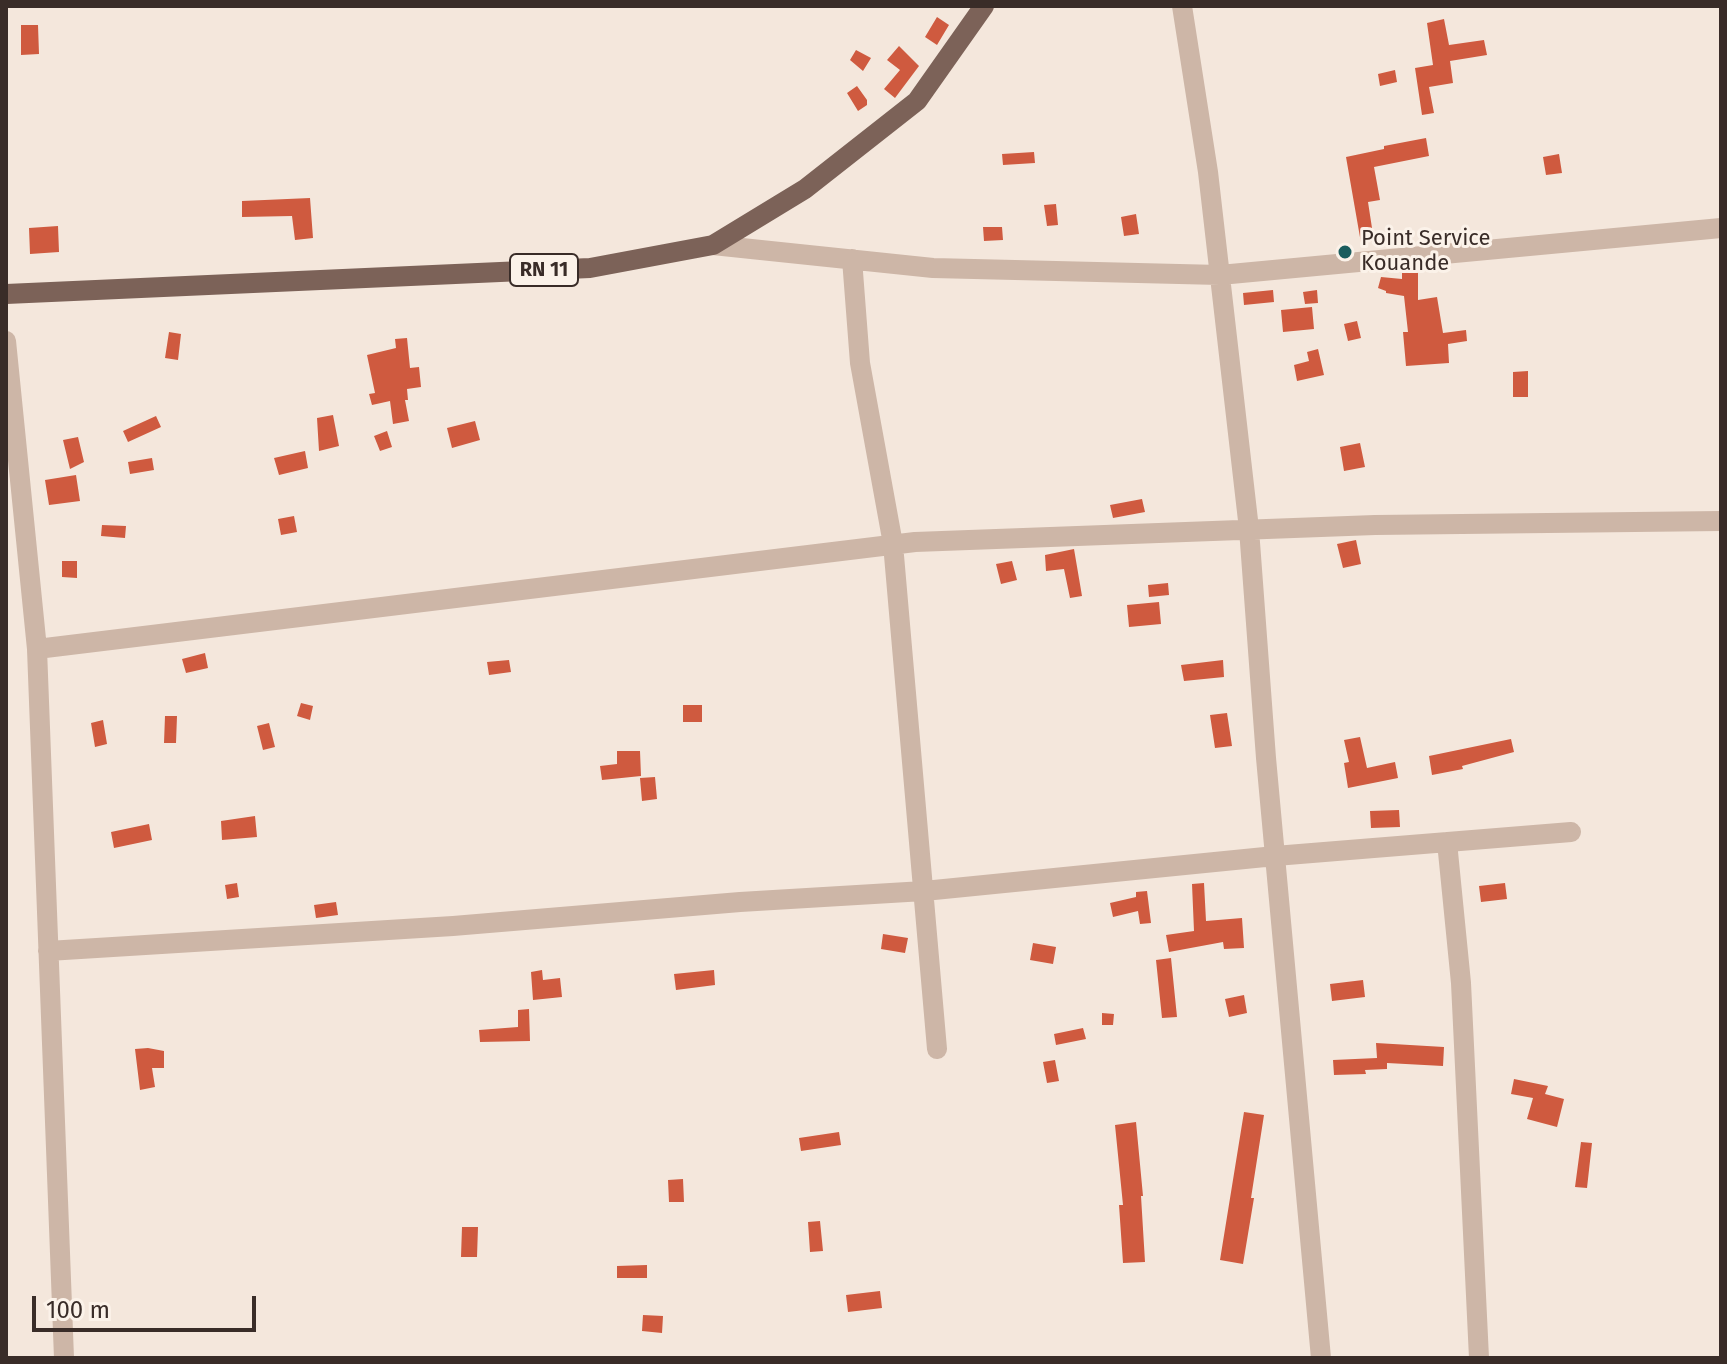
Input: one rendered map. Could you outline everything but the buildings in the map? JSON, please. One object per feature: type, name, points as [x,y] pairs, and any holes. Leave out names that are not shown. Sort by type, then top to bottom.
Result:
[{"type":"main road","name":"RN 11","points":[[6,294],[590,268],[713,245],[805,189],[917,101],[984,6]]},
{"type":"street","points":[[1182,6],[1208,172],[1249,529],[1321,1358]]},
{"type":"street","points":[[713,245],[933,268],[1220,275],[1721,228]]},
{"type":"street","points":[[852,259],[860,363],[893,544],[937,1049]]},
{"type":"street","points":[[6,341],[37,649],[64,1358]]},
{"type":"street","points":[[37,649],[893,544],[1375,525],[1721,521]]},
{"type":"street","points":[[48,951],[453,926],[740,902],[924,891],[1275,856],[1571,832]]},
{"type":"street","points":[[1447,842],[1461,983],[1479,1358]]},
{"type":"place","name":"Point Service Kouande","points":[[1345,252]]}]
